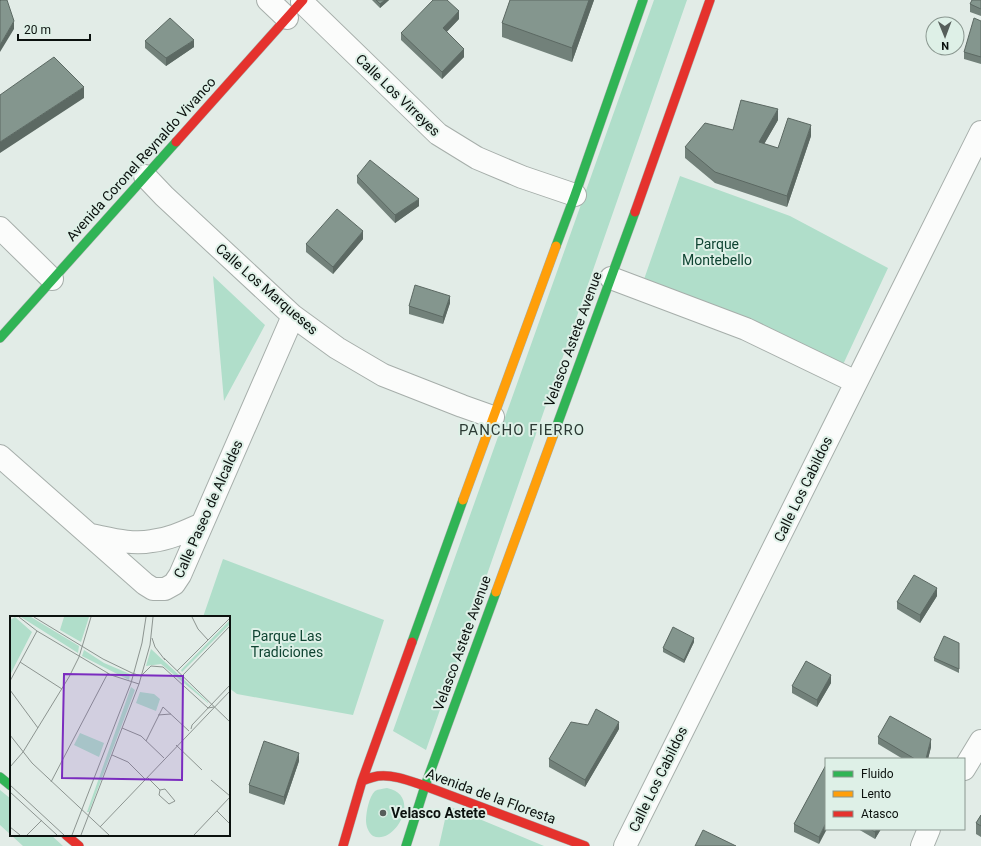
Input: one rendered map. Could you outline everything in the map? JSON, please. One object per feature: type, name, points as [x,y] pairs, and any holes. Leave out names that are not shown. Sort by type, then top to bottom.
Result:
[{"type":"main road","points":[[355,844],[343,844],[362,781],[493,417],[575,195],[643,0]]},
{"type":"main road","name":"Velasco Astete Avenue","points":[[406,846],[425,786],[611,278],[710,0]]},
{"type":"main road","name":"Avenida Coronel Reynaldo Vivanco","points":[[0,338],[303,1]]},
{"type":"main road","points":[[0,776],[10,785]]},
{"type":"main road","name":"Avenida de la Floresta","points":[[362,781],[382,776],[425,786],[585,846]]},
{"type":"main road","points":[[67,836],[79,846]]},
{"type":"street","points":[[268,0],[287,18]]},
{"type":"street","name":"Calle Los Virreyes","points":[[303,1],[438,134],[477,158],[522,177],[575,195]]},
{"type":"street","name":"Calle Los Cabildos","points":[[625,846],[981,132]]},
{"type":"street","name":"Calle Los Marqueses","points":[[145,176],[164,196],[293,316],[337,348],[383,374],[493,417]]},
{"type":"street","points":[[0,228],[52,279]]},
{"type":"street","points":[[611,278],[746,329],[856,382]]},
{"type":"street","name":"Calle Paseo de Alcaldes","points":[[0,456],[145,584],[153,589],[165,589],[174,584],[180,575],[293,316]]},
{"type":"street","points":[[89,534],[114,540],[152,542],[176,535],[202,524]]},
{"type":"street","points":[[965,767],[981,741]]},
{"type":"street","points":[[922,846],[929,830]]},
{"type":"green space","points":[[654,0],[687,0],[426,750],[393,731]]},
{"type":"green space","name":"Parque Montebello","points":[[680,176],[790,216],[888,268],[840,371],[641,288]]},
{"type":"green space","points":[[213,276],[265,325],[224,401]]},
{"type":"green space","name":"Parque Las Tradiciones","points":[[223,559],[384,620],[353,715],[237,694],[230,689],[230,616],[203,616]]},
{"type":"green space","points":[[387,788],[398,792],[403,800],[404,809],[402,818],[397,827],[390,834],[381,837],[373,836],[366,824],[368,805],[375,791]]},
{"type":"green space","points":[[0,790],[10,798],[10,834],[0,825]]},
{"type":"green space","points":[[448,806],[544,846],[439,846]]},
{"type":"green space","points":[[12,836],[52,836],[63,846],[23,846]]},
{"type":"building","points":[[7,0],[14,21],[0,45],[0,1]]},
{"type":"building","points":[[376,0],[385,0],[380,4]]},
{"type":"building","points":[[433,0],[447,0],[459,11],[443,28],[464,49],[442,72],[401,33]]},
{"type":"building","points":[[510,0],[589,0],[572,48],[502,23]]},
{"type":"building","points":[[972,0],[981,0],[981,9],[970,4]]},
{"type":"building","points":[[170,18],[194,40],[166,58],[145,41]]},
{"type":"building","points":[[974,18],[981,21],[981,57],[965,52]]},
{"type":"building","points":[[54,57],[84,87],[0,142],[0,95]]},
{"type":"building","points":[[741,100],[778,109],[759,142],[778,148],[788,118],[811,125],[787,196],[715,172],[685,147],[705,123],[733,130]]},
{"type":"building","points":[[370,160],[419,199],[395,215],[357,176]]},
{"type":"building","points":[[337,209],[363,231],[333,267],[306,244]]},
{"type":"building","points":[[415,285],[450,296],[443,317],[409,306]]},
{"type":"building","points":[[914,575],[937,588],[920,615],[897,602]]},
{"type":"building","points":[[673,627],[694,638],[684,660],[663,648]]},
{"type":"building","points":[[944,636],[959,643],[959,669],[934,658]]},
{"type":"building","points":[[806,661],[831,675],[817,700],[792,686]]},
{"type":"building","points":[[596,709],[619,722],[585,780],[549,759],[571,722],[588,725]]},
{"type":"building","points":[[890,716],[931,739],[926,758],[913,758],[878,737]]},
{"type":"building","points":[[264,741],[299,753],[284,797],[249,785]]},
{"type":"building","points":[[825,767],[825,825],[819,837],[794,824]]},
{"type":"building","points":[[981,815],[981,826],[976,823]]},
{"type":"building","points":[[703,830],[736,846],[695,846]]},
{"type":"traffic: fast","points":[[556,246],[643,0]]},
{"type":"traffic: fast","points":[[0,338],[176,142]]},
{"type":"traffic: fast","points":[[553,436],[635,212]]},
{"type":"traffic: fast","points":[[412,642],[463,500]]},
{"type":"traffic: fast","points":[[406,846],[425,786],[496,592]]},
{"type":"traffic: fast","points":[[0,777],[10,785]]},
{"type":"traffic: slow","points":[[463,500],[556,246]]},
{"type":"traffic: slow","points":[[496,592],[553,436]]},
{"type":"traffic: jam","points":[[176,142],[303,0]]},
{"type":"traffic: jam","points":[[635,212],[710,0]]},
{"type":"traffic: jam","points":[[343,846],[362,781],[412,642]]},
{"type":"traffic: jam","points":[[362,781],[378,776],[396,777],[407,780],[585,846]]},
{"type":"traffic: jam","points":[[67,836],[79,846]]},
{"type":"place","name":"Velasco Astete","points":[[383,813]]},
{"type":"district","name":"PANCHO FIERRO","points":[[522,430]]}]
